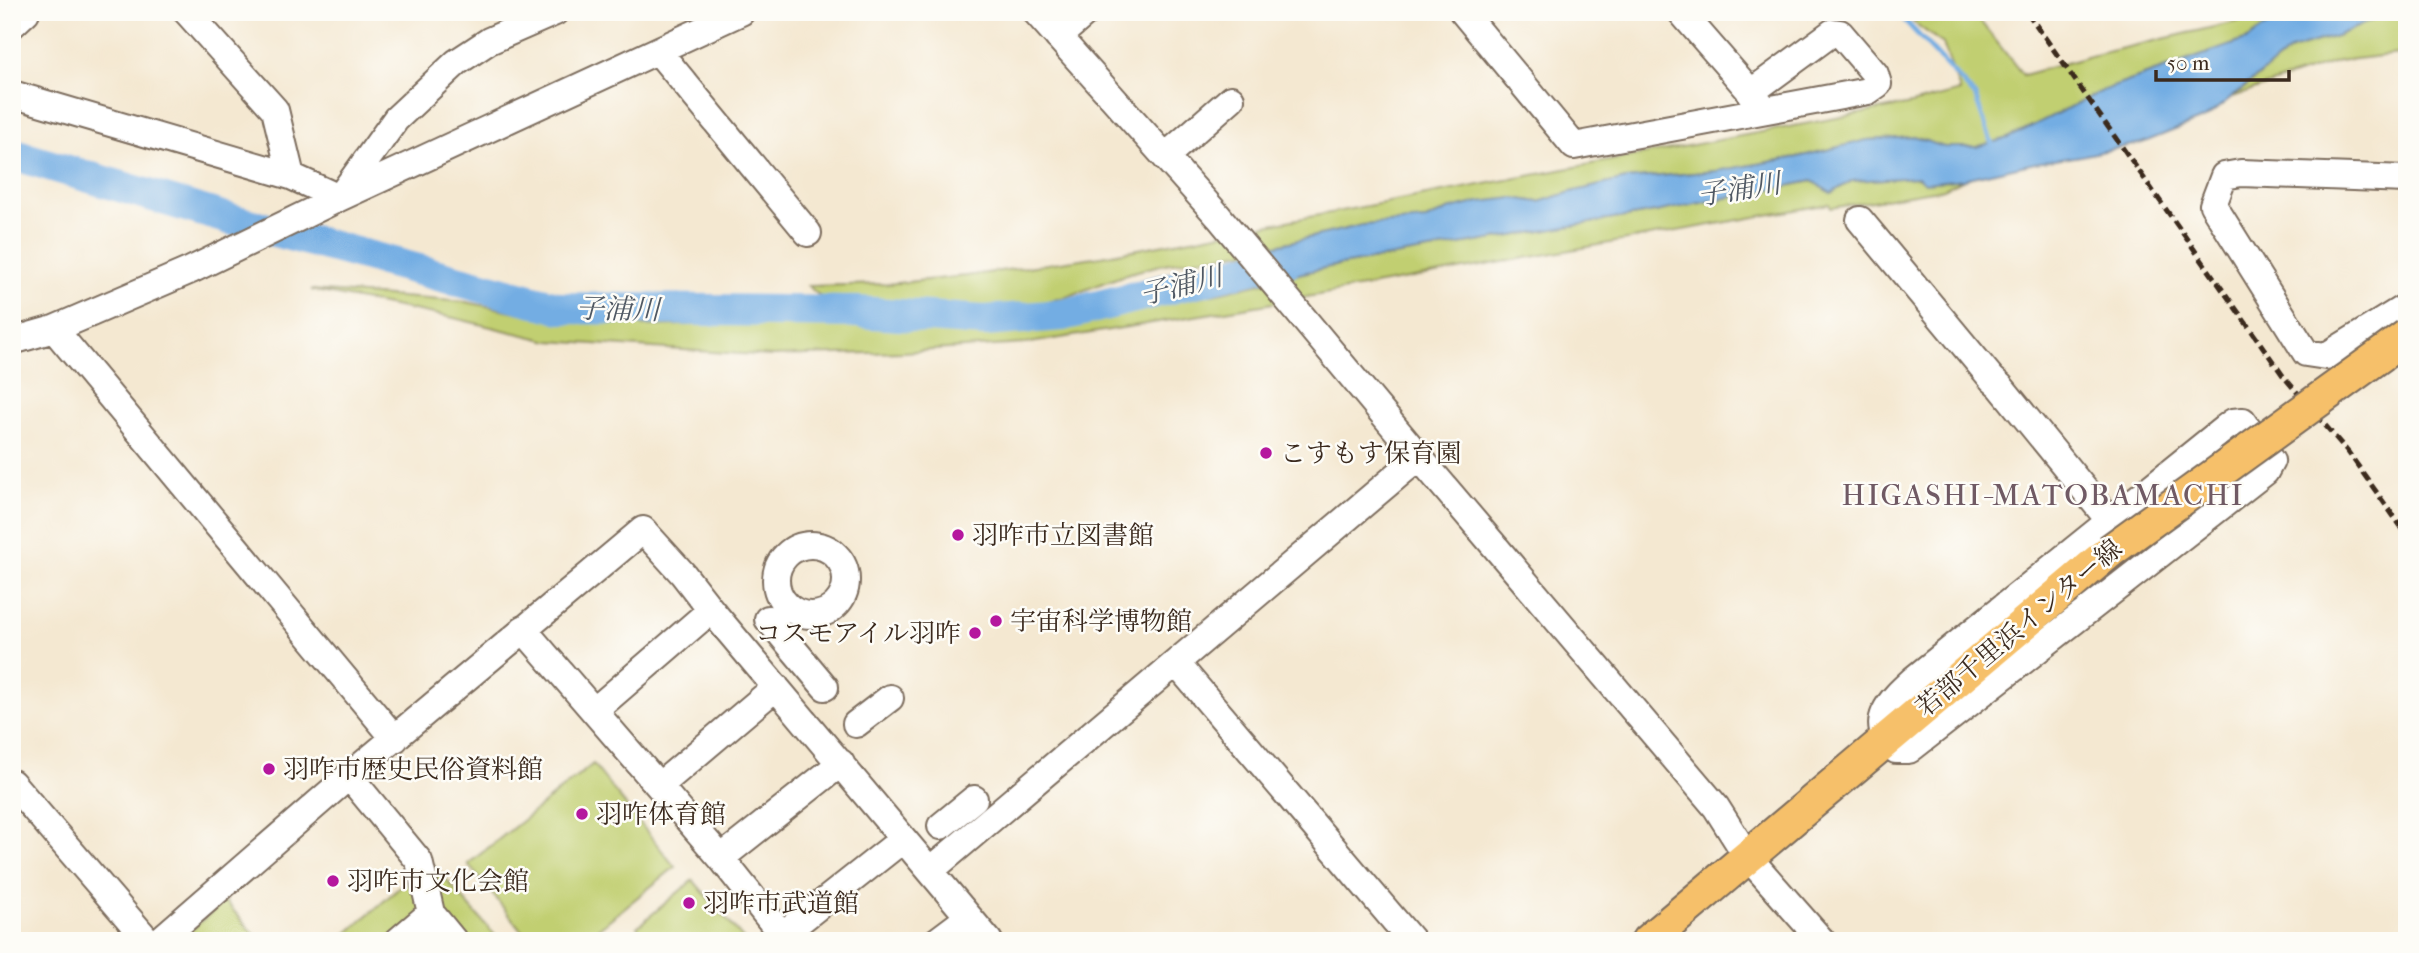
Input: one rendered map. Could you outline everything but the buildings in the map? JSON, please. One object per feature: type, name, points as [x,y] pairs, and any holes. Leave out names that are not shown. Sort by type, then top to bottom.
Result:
[{"type":"main road","name":"若部千里浜インター線","points":[[1648,941],[1885,739],[2110,536],[2407,336]]},
{"type":"street","points":[[12,25],[26,12]]},
{"type":"street","points":[[187,12],[275,110],[291,176]]},
{"type":"street","points":[[339,198],[396,119],[457,62],[489,41],[555,12]]},
{"type":"street","points":[[12,341],[54,329],[191,270],[339,198],[741,12]]},
{"type":"street","points":[[1036,12],[1219,218],[1716,807],[1747,856],[1822,941]]},
{"type":"street","points":[[1058,37],[1087,12]]},
{"type":"street","points":[[1463,12],[1574,146],[1758,102],[1681,12]]},
{"type":"street","points":[[658,51],[808,233]]},
{"type":"street","points":[[12,94],[291,176],[339,198]]},
{"type":"street","points":[[1166,156],[1231,99]]},
{"type":"street","points":[[2407,179],[2241,173],[2224,176],[2213,205],[2306,353],[2326,356],[2407,306]]},
{"type":"street","points":[[1860,220],[2000,386],[2110,536],[2234,422],[2243,421],[2271,461],[2265,472],[1909,750],[1896,750],[1885,739]]},
{"type":"street","points":[[54,329],[395,739]]},
{"type":"street","points":[[931,870],[1419,457]]},
{"type":"street","points":[[159,941],[349,776],[643,530],[683,574],[902,840],[931,870],[989,941]]},
{"type":"street","points":[[594,712],[711,610]]},
{"type":"street","points":[[737,642],[776,611],[825,687]]},
{"type":"street","points":[[523,629],[721,858],[785,938],[902,840]]},
{"type":"street","points":[[1177,664],[1412,941]]},
{"type":"street","points":[[659,786],[776,687]]},
{"type":"street","points":[[856,724],[890,698]]},
{"type":"street","points":[[721,858],[841,763]]},
{"type":"street","points":[[349,776],[419,861],[431,913],[454,941]]},
{"type":"street","points":[[12,783],[148,941]]},
{"type":"street","points":[[941,826],[974,799]]},
{"type":"street","points":[[398,941],[431,913]]},
{"type":"street","points":[[937,941],[969,917]]},
{"type":"green space","points":[[1925,12],[1973,12],[2023,75],[2098,54],[2286,12],[2248,39],[2105,90],[2008,138],[1976,147],[1944,147],[1914,137],[1867,140],[1798,157],[1716,171],[1626,179],[1539,202],[1513,198],[1448,210],[1426,220],[1363,225],[1251,251],[1164,264],[1130,273],[1069,296],[1026,306],[983,310],[821,297],[808,286],[887,284],[966,276],[1101,256],[1911,104],[1960,91],[1943,44],[1913,22]]},
{"type":"green space","points":[[2390,12],[2407,12],[2407,53],[2338,61],[2233,97],[2291,50],[2339,35]]},
{"type":"green space","points":[[1918,177],[1925,183],[1964,179],[1944,189],[1831,208],[1829,204],[1262,305],[1024,344],[903,352],[772,356],[549,341],[454,318],[311,290],[466,302],[561,321],[591,315],[615,317],[643,326],[866,321],[895,329],[911,326],[1000,330],[1106,315],[1329,267],[1655,212],[1813,181],[1831,193],[1852,181]]},
{"type":"green space","name":"羽咋体育館","points":[[593,764],[675,867],[583,941],[530,941],[468,864]]},
{"type":"green space","points":[[430,861],[500,941],[338,941]]},
{"type":"green space","name":"羽咋市武道館","points":[[693,880],[745,941],[648,941],[637,927]]},
{"type":"green space","points":[[225,901],[260,941],[178,941]]},
{"type":"water","points":[[2286,12],[2390,12],[2339,35],[2291,50],[2205,118],[2142,143],[2081,156],[1964,179],[1924,183],[1918,177],[1852,181],[1831,193],[1812,181],[1655,212],[1329,267],[1276,279],[1251,251],[1363,225],[1426,220],[1448,210],[1479,202],[1513,198],[1539,202],[1626,179],[1716,171],[1798,157],[1867,140],[1914,137],[1944,147],[1976,147],[2008,138],[2104,90],[2248,39]]},
{"type":"waterway","points":[[1897,12],[1975,96],[1993,147]]},
{"type":"waterway","name":"子浦川","points":[[12,154],[226,218],[560,308],[858,312],[984,321],[1063,315],[1288,261]]},
{"type":"railway","points":[[2027,12],[2284,377],[2348,452],[2407,535]]},
{"type":"place","name":"こすもす保育園","points":[[1266,453]]},
{"type":"place","name":"羽咋市立図書館","points":[[958,535]]},
{"type":"place","name":"宇宙科学博物館","points":[[996,621]]},
{"type":"place","name":"コスモアイル羽咋","points":[[975,633]]},
{"type":"place","name":"羽咋市歴史民俗資料館","points":[[269,769]]},
{"type":"place","name":"羽咋体育館","points":[[582,814]]},
{"type":"place","name":"羽咋市文化会館","points":[[333,881]]},
{"type":"place","name":"羽咋市武道館","points":[[689,903]]},
{"type":"district","name":"HIGASHI-MATOBAMACHI","points":[[2043,495]]}]
